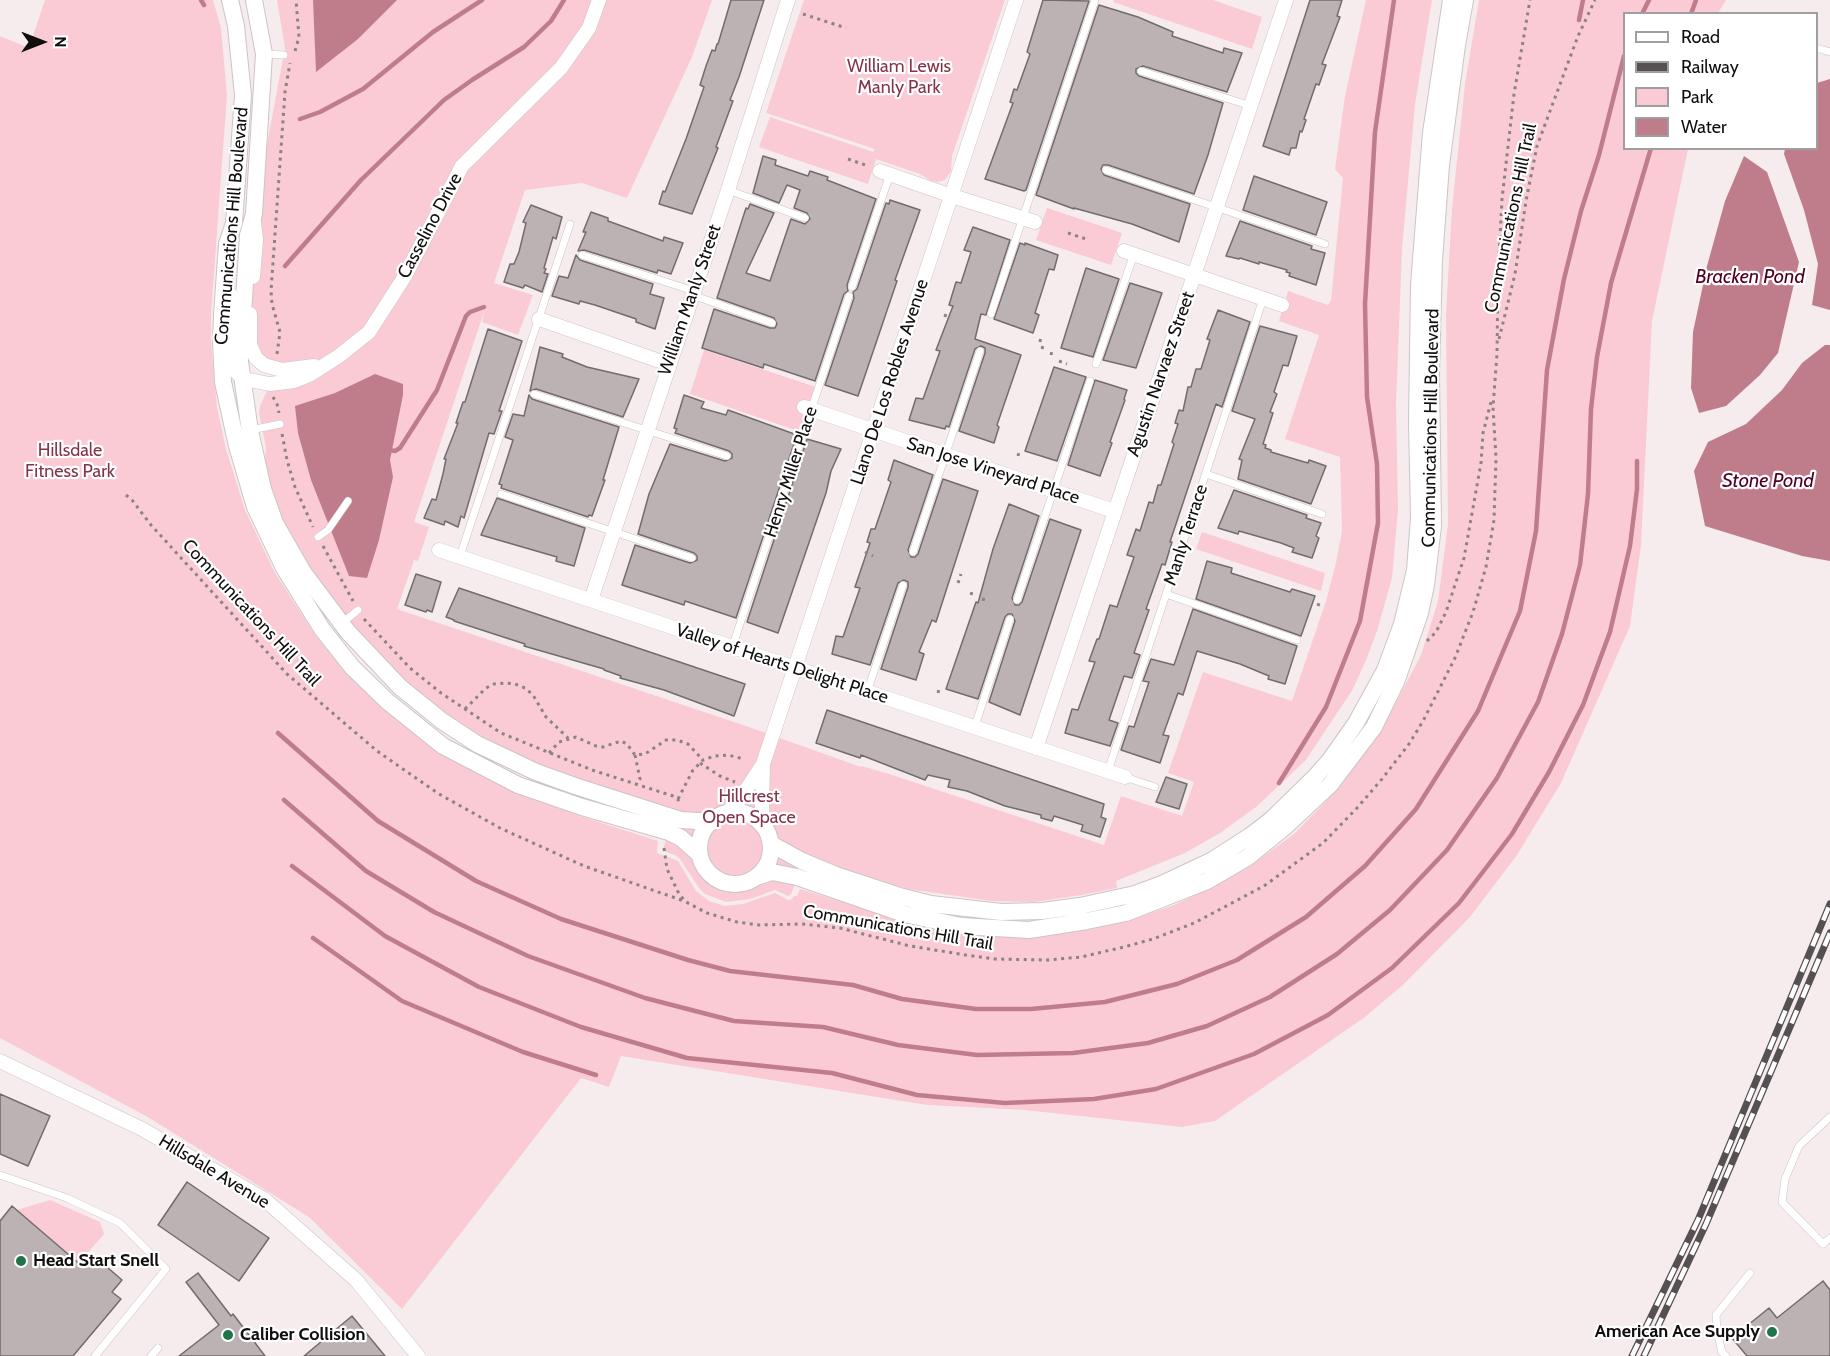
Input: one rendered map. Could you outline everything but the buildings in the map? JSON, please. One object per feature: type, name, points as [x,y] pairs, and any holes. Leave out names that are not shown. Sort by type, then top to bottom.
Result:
[{"type":"street","name":"Communications Hill Boulevard","points":[[230,0],[236,26],[243,95],[234,224],[227,244],[221,341],[223,382],[237,446],[255,507],[284,568],[322,629],[352,667],[387,700],[443,746],[518,785],[582,807],[669,832],[681,838],[699,854]]},
{"type":"street","name":"Communications Hill Boulevard","points":[[254,0],[264,54],[254,214],[248,235],[240,362],[250,430],[263,489],[275,523],[303,572],[341,624],[400,687],[442,721],[477,744],[536,772],[575,786],[681,820],[718,818]]},
{"type":"street","name":"Casselino Drive","points":[[244,379],[270,384],[294,381],[309,375],[369,332],[405,276],[462,166],[561,68],[589,28],[600,0]]},
{"type":"street","name":"William Manly Street","points":[[591,600],[728,190],[788,0]]},
{"type":"street","name":"Llano De Los Robles Avenue","points":[[764,827],[762,807],[764,765],[1016,0]]},
{"type":"street","name":"Agustin Narvaez Street","points":[[1036,748],[1286,0]]},
{"type":"street","name":"Communications Hill Boulevard","points":[[756,877],[772,872],[797,877],[904,914],[961,926],[1029,930],[1126,913],[1207,881],[1248,857],[1330,785],[1374,727],[1396,682],[1418,543],[1417,342],[1420,274],[1431,132],[1451,0]]},
{"type":"street","name":"Communications Hill Boulevard","points":[[771,844],[802,861],[867,886],[922,902],[962,909],[1001,912],[1042,911],[1080,906],[1135,894],[1210,861],[1250,836],[1293,800],[1330,760],[1356,723],[1401,649],[1426,585],[1433,526],[1431,373],[1434,260],[1444,143],[1464,0]]},
{"type":"street","points":[[881,171],[952,196],[1029,219]]},
{"type":"street","points":[[254,214],[256,240],[250,345],[256,358],[272,368],[291,370],[325,364]]},
{"type":"street","points":[[234,224],[230,309],[231,353],[237,373],[244,379]]},
{"type":"street","points":[[1129,253],[1282,305]]},
{"type":"street","points":[[539,319],[668,364]]},
{"type":"street","name":"San Jose Vineyard Place","points":[[808,408],[1114,511]]},
{"type":"street","name":"Valley of Hearts Delight Place","points":[[439,549],[1125,777]]},
{"type":"street","name":"Llano De Los Robles Avenue","points":[[718,818],[738,802],[764,765]]},
{"type":"street","points":[[745,814],[760,822],[764,827],[771,844],[767,863],[756,877],[739,884],[720,882],[705,869],[699,854],[701,836],[718,818],[745,814]]},
{"type":"street","name":"Hillsdale Avenue","points":[[0,1061],[142,1129],[264,1200],[356,1280],[418,1356]]},
{"type":"lane","points":[[992,314],[1029,219],[1095,0]]},
{"type":"lane","points":[[264,54],[284,55]]},
{"type":"lane","points":[[1141,71],[1251,106]]},
{"type":"lane","points":[[1106,170],[1325,244]]},
{"type":"lane","points":[[852,287],[881,171]]},
{"type":"lane","points":[[728,190],[805,218]]},
{"type":"lane","points":[[460,556],[570,224]]},
{"type":"lane","points":[[1096,364],[1129,253]]},
{"type":"lane","points":[[582,255],[772,323]]},
{"type":"lane","name":"Henry Miller Place","points":[[732,648],[808,408],[849,296]]},
{"type":"lane","name":"Manly Terrace","points":[[1108,771],[1263,298]]},
{"type":"lane","points":[[913,552],[980,351]]},
{"type":"lane","points":[[1017,600],[1090,381]]},
{"type":"lane","points":[[534,393],[727,456]]},
{"type":"lane","points":[[250,430],[280,424]]},
{"type":"lane","points":[[1206,474],[1322,514]]},
{"type":"lane","points":[[501,494],[692,558]]},
{"type":"lane","points":[[318,537],[328,530],[348,501]]},
{"type":"lane","points":[[867,692],[903,585]]},
{"type":"lane","points":[[1166,594],[1297,640]]},
{"type":"lane","points":[[341,624],[358,610]]},
{"type":"lane","points":[[975,726],[1010,619]]},
{"type":"lane","points":[[1125,777],[1155,787]]},
{"type":"lane","points":[[1830,1117],[1799,1146],[1785,1179],[1782,1202],[1823,1244],[1830,1238]]},
{"type":"lane","points":[[0,1175],[67,1198],[120,1223],[166,1269],[95,1356]]},
{"type":"lane","points":[[1726,1356],[1722,1352],[1716,1315],[1750,1273]]},
{"type":"lane","points":[[151,1356],[158,1348]]},
{"type":"path","points":[[275,358],[280,332],[272,304],[271,291],[285,92],[299,36],[296,0]]},
{"type":"path","name":"Communications Hill Trail","points":[[126,495],[287,674],[377,751],[440,794],[500,828],[584,866],[686,902],[707,913],[737,922],[840,928],[934,951],[995,959],[1048,960],[1081,957],[1153,939],[1204,918],[1264,886],[1323,843],[1357,808],[1409,744],[1455,658],[1473,612],[1486,567],[1494,520],[1496,449],[1494,390],[1502,199],[1514,94],[1530,0]]},
{"type":"path","name":"Communications Hill Trail","points":[[1497,343],[1515,274],[1537,146],[1574,46],[1595,0]]},
{"type":"path","points":[[803,14],[846,28]]},
{"type":"path","points":[[848,159],[881,171]]},
{"type":"path","points":[[1068,233],[1089,240]]},
{"type":"path","points":[[944,315],[951,318]]},
{"type":"path","points":[[1040,342],[1041,336]]},
{"type":"path","points":[[1041,347],[1046,349]]},
{"type":"path","points":[[1059,361],[1067,364]]},
{"type":"path","points":[[1401,649],[1430,640],[1436,632],[1455,588],[1470,532],[1484,433],[1494,390]]},
{"type":"path","points":[[270,394],[277,404],[287,460],[296,487],[318,537],[358,610],[377,634],[410,668],[465,710],[501,733],[592,770],[678,799]]},
{"type":"path","points":[[865,552],[873,556]]},
{"type":"path","points":[[958,583],[961,574]]},
{"type":"path","points":[[971,595],[973,588]]},
{"type":"path","points":[[982,599],[989,601]]},
{"type":"path","points":[[465,710],[486,688],[506,682],[515,684],[525,688],[533,695],[546,717],[568,738]]},
{"type":"path","points":[[549,753],[559,742],[568,738],[576,737],[603,747],[621,741],[627,744],[635,755],[639,772],[638,784]]},
{"type":"path","points":[[635,755],[645,754],[666,740],[677,740],[688,744],[708,769],[737,783]]},
{"type":"path","points":[[678,807],[678,799],[693,770],[702,762],[715,756],[728,755],[744,759]]},
{"type":"path","points":[[708,769],[709,758]]},
{"type":"path","points":[[665,842],[663,852],[667,869],[679,894],[686,902]]},
{"type":"green space","name":"Hillsdale Fitness Park","points":[[45,0],[213,0],[221,28],[227,95],[211,314],[211,342],[217,407],[226,449],[245,510],[275,573],[315,635],[346,672],[441,753],[475,772],[516,793],[658,841],[657,853],[678,861],[696,891],[709,901],[725,906],[743,904],[775,893],[791,900],[797,896],[800,889],[928,928],[963,934],[1033,936],[1092,929],[1131,920],[1174,905],[1253,864],[1294,834],[1338,789],[1381,731],[1421,655],[1438,601],[1448,524],[1446,314],[1452,208],[1465,84],[1479,0],[1726,0],[1719,12],[1623,12],[1623,150],[1688,150],[1652,321],[1641,545],[1630,626],[1561,783],[1517,855],[1470,917],[1403,985],[1365,1017],[1215,1121],[1182,1127],[1025,1110],[927,1105],[621,1056],[609,1087],[581,1078],[402,1309],[309,1217],[146,1116],[0,1038],[0,36],[29,48]]},
{"type":"green space","name":"Hillcrest Open Space","points":[[277,0],[712,0],[692,57],[627,198],[582,183],[525,190],[494,283],[533,295],[518,335],[482,322],[485,309],[414,522],[429,527],[418,561],[414,560],[397,609],[861,767],[892,775],[1104,845],[1121,796],[1182,816],[1194,782],[1168,773],[1203,672],[1292,701],[1326,601],[1336,563],[1342,531],[1340,457],[1285,439],[1319,335],[1279,321],[1288,291],[1328,305],[1331,300],[1343,178],[1335,169],[1345,96],[1366,0],[1432,0],[1415,104],[1402,249],[1396,404],[1398,510],[1392,578],[1377,631],[1353,689],[1306,760],[1256,807],[1220,833],[1185,853],[1116,881],[1117,888],[1034,902],[992,901],[908,889],[806,857],[791,894],[788,896],[775,890],[750,899],[726,902],[705,894],[680,859],[663,851],[674,819],[477,744],[348,632],[263,489],[266,447],[259,413],[260,406],[270,384],[291,370],[256,358],[250,313],[254,214],[285,48]]},
{"type":"green space","name":"William Lewis Manly Park","points":[[804,0],[1005,0],[952,156],[951,171],[945,180],[931,181],[920,174],[876,159],[868,184],[759,147],[770,117],[873,152],[875,149],[766,113]]},
{"type":"green space","points":[[1114,0],[1213,0],[1262,17],[1252,49],[1113,2]]},
{"type":"green space","points":[[1047,208],[1122,233],[1111,265],[1036,240]]},
{"type":"green space","points":[[704,350],[822,389],[807,434],[690,394]]},
{"type":"green space","points":[[1202,532],[1325,573],[1321,591],[1196,549]]},
{"type":"green space","points":[[50,1200],[100,1222],[104,1234],[79,1263],[17,1210]]},
{"type":"water","points":[[313,0],[397,0],[358,39],[316,72]]},
{"type":"water","points":[[1830,79],[1830,310],[1812,305],[1818,264],[1804,210],[1784,154],[1785,150],[1818,150],[1818,83]]},
{"type":"water","name":"Bracken Pond","points":[[1744,156],[1767,172],[1799,262],[1778,353],[1760,375],[1726,406],[1699,413],[1691,388],[1693,332],[1707,266],[1725,201]]},
{"type":"water","name":"Stone Pond","points":[[1825,345],[1830,345],[1830,561],[1802,556],[1705,526],[1694,471],[1708,442],[1746,424],[1782,390],[1802,363]]},
{"type":"water","points":[[375,374],[403,384],[403,395],[390,460],[393,477],[379,540],[367,578],[349,576],[311,480],[298,433],[295,406],[335,393]]},
{"type":"waterway","points":[[201,0],[204,5]]},
{"type":"waterway","points":[[300,119],[320,112],[363,89],[433,32],[482,0]]},
{"type":"waterway","points":[[285,266],[361,180],[444,100],[524,47],[551,21],[564,0]]},
{"type":"waterway","points":[[1279,783],[1326,707],[1360,621],[1378,523],[1377,464],[1367,397],[1365,304],[1375,132],[1394,0]]},
{"type":"waterway","points":[[1579,20],[1583,0]]},
{"type":"waterway","points":[[1643,12],[1649,0]]},
{"type":"waterway","points":[[1692,12],[1696,0]]},
{"type":"waterway","points":[[278,733],[378,821],[476,881],[561,919],[688,960],[730,971],[853,985],[902,999],[976,1009],[1031,1009],[1105,1002],[1177,984],[1237,960],[1306,917],[1365,866],[1416,809],[1478,711],[1520,611],[1536,531],[1547,370],[1564,279],[1623,60]]},
{"type":"waterway","points":[[284,800],[366,871],[434,912],[528,956],[645,998],[734,1021],[823,1027],[898,1045],[977,1055],[1073,1053],[1148,1043],[1207,1026],[1270,997],[1337,954],[1390,910],[1447,850],[1497,778],[1538,702],[1562,634],[1580,565],[1588,494],[1591,409],[1597,357],[1611,283],[1650,150]]},
{"type":"waterway","points":[[388,450],[395,451],[400,448],[437,390],[466,316],[484,307]]},
{"type":"waterway","points":[[292,866],[385,936],[479,987],[581,1027],[687,1058],[832,1073],[917,1095],[1005,1103],[1094,1099],[1156,1089],[1254,1054],[1328,1015],[1392,968],[1459,903],[1512,834],[1549,772],[1583,705],[1610,632],[1630,546],[1637,489],[1637,461]]},
{"type":"waterway","points":[[313,938],[402,1001],[523,1052],[596,1075]]},
{"type":"railway","points":[[1632,1356],[1698,1220],[1830,904]]},
{"type":"railway","points":[[1644,1356],[1706,1224],[1830,933]]},
{"type":"place","name":"Head Start Snell","points":[[21,1261]]},
{"type":"place","name":"American Ace Supply","points":[[1772,1332]]},
{"type":"place","name":"Caliber Collision","points":[[228,1335]]}]
